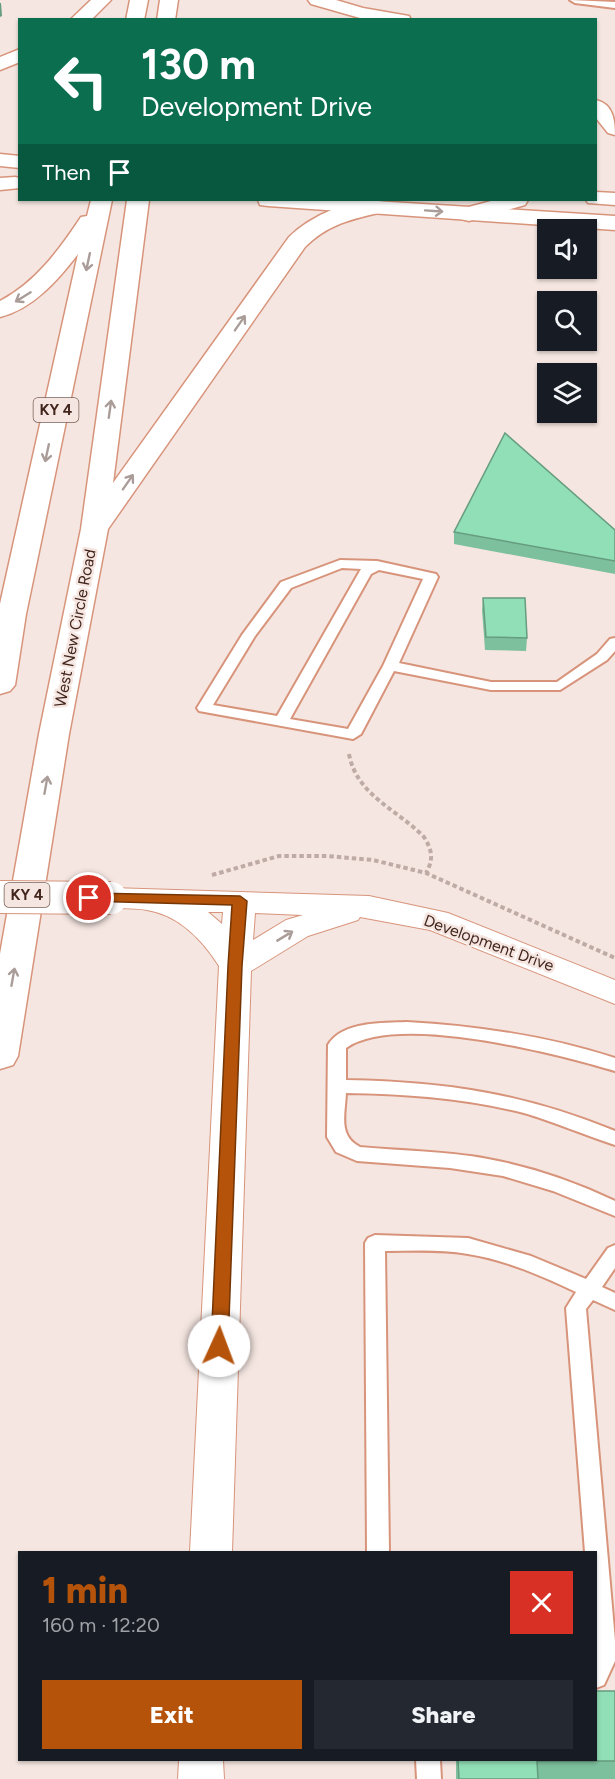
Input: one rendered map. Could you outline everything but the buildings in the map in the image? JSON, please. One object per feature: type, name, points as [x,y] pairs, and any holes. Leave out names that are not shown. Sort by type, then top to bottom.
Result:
[{"type":"highway","points":[[81,18],[102,0]]},
{"type":"highway","points":[[135,18],[139,0]]},
{"type":"highway","points":[[166,18],[169,0]]},
{"type":"highway","points":[[317,0],[367,16],[384,18]]},
{"type":"highway","points":[[0,64],[18,56]]},
{"type":"highway","points":[[597,107],[615,129]]},
{"type":"highway","points":[[0,160],[18,162]]},
{"type":"highway","points":[[597,198],[615,199]]},
{"type":"highway","name":"West New Circle Road","points":[[0,1056],[54,734],[94,529],[138,201]]},
{"type":"highway","points":[[283,201],[615,223]]},
{"type":"highway","points":[[469,214],[514,201]]},
{"type":"highway","points":[[0,310],[28,295],[47,280],[68,254],[101,202]]},
{"type":"highway","name":"KY 4","points":[[0,685],[12,614],[101,202]]},
{"type":"highway","points":[[94,529],[308,229],[337,214],[375,207]]},
{"type":"highway","points":[[0,564],[12,614]]},
{"type":"street","name":"Development Drive","points":[[0,897],[240,901],[369,907],[437,921],[615,993]]},
{"type":"street","points":[[111,898],[164,905],[182,910],[216,934],[235,966]]},
{"type":"street","points":[[211,1551],[235,966],[240,901]]},
{"type":"street","points":[[235,966],[297,928],[369,907]]},
{"type":"street","points":[[201,1761],[201,1779]]},
{"type":"lane","points":[[575,0],[615,5]]},
{"type":"lane","points":[[340,564],[377,565],[431,577],[390,666],[353,734],[204,708],[249,635],[286,585],[340,564]]},
{"type":"lane","points":[[281,722],[366,571],[377,565]]},
{"type":"lane","points":[[390,666],[491,686],[560,686],[602,657],[615,642]]},
{"type":"lane","points":[[615,1065],[560,1048],[446,1030],[369,1029],[352,1033],[341,1039],[337,1045],[336,1137],[343,1147],[357,1154],[500,1168],[549,1181],[615,1209]]},
{"type":"lane","points":[[337,1086],[432,1090],[476,1096],[534,1110],[615,1138]]},
{"type":"lane","points":[[378,1551],[375,1243],[466,1246],[498,1253],[535,1266],[615,1302]]},
{"type":"lane","points":[[597,1676],[605,1658],[604,1608],[576,1308],[615,1253]]},
{"type":"lane","points":[[428,1761],[429,1779]]},
{"type":"path","points":[[353,734],[349,752],[354,774],[364,788],[421,834],[431,849],[432,856],[426,873]]},
{"type":"route","points":[[89,898],[240,901],[235,966],[219,1346]]}]
